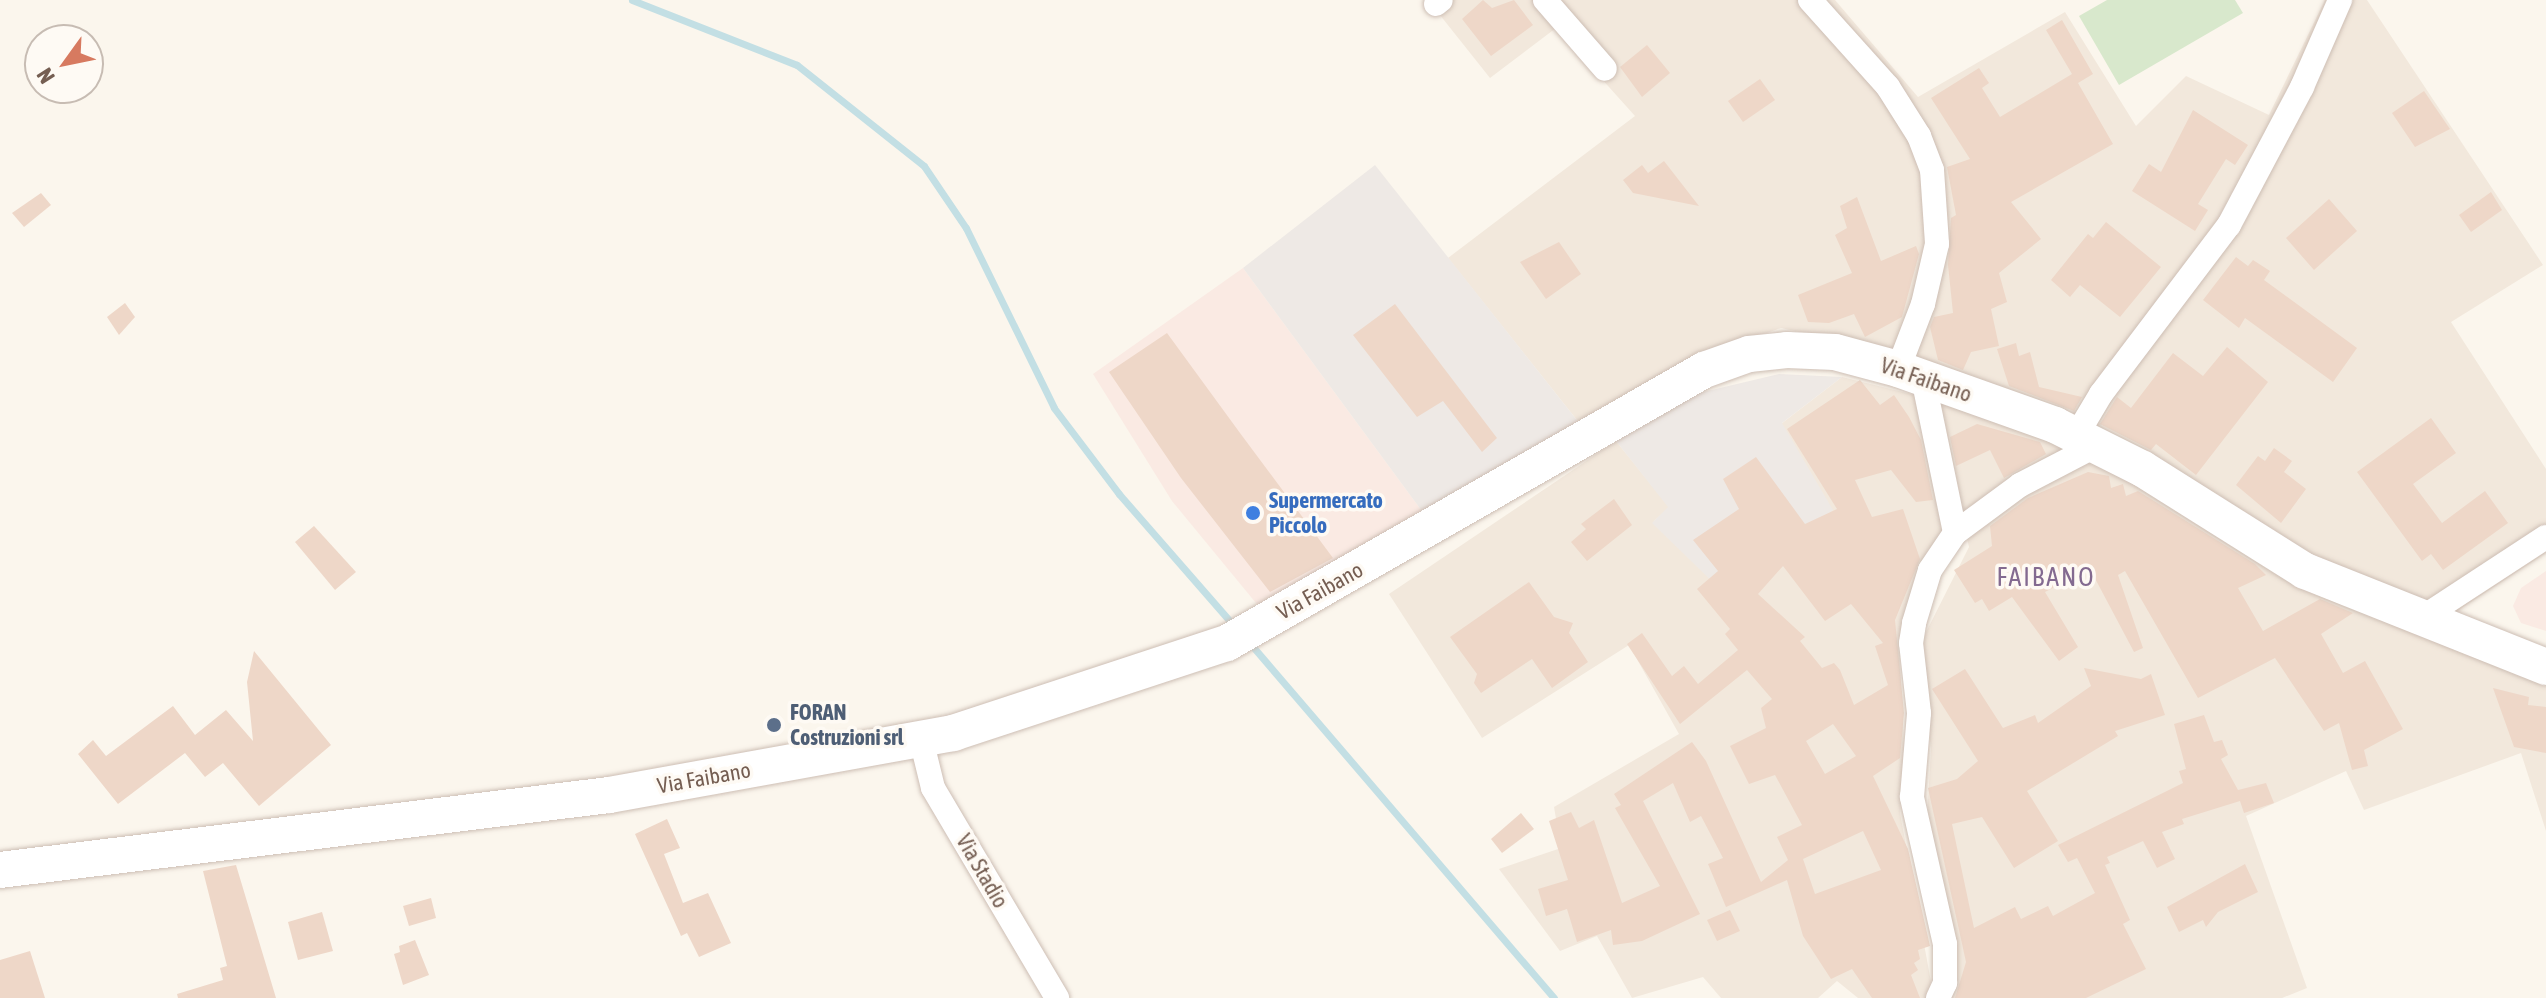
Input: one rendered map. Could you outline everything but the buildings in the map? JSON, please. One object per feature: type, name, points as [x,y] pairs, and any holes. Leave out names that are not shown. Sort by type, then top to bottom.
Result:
[{"type":"street","points":[[1545,0],[1605,69]]},
{"type":"street","points":[[1810,0],[1888,87],[1919,136],[1932,170],[1937,244],[1910,373],[1955,533]]},
{"type":"street","points":[[1938,998],[1945,983],[1945,944],[1912,797],[1919,713],[1911,643],[1930,570],[1955,533],[2087,440],[2101,394],[2229,225],[2302,87],[2340,0]]},
{"type":"street","name":"Via Faibano","points":[[0,870],[609,795],[953,733],[1241,636],[1704,370],[1749,354],[1787,350],[1835,352],[1910,373],[2087,440],[2305,571],[2546,667]]},
{"type":"street","points":[[2422,618],[2546,537]]},
{"type":"street","name":"Via Stadio","points":[[921,739],[933,788],[1057,998]]},
{"type":"shaded area","points":[[1428,0],[1835,0],[1918,97],[2065,12],[2136,126],[2186,76],[2269,115],[2325,0],[2367,0],[2543,265],[2451,322],[2546,469],[2546,553],[2445,619],[2309,555],[2102,428],[1890,352],[1781,328],[1687,361],[1580,424],[1448,258],[1635,116],[1556,28],[1490,78]]},
{"type":"shaded area","points":[[1375,165],[1580,424],[1427,518],[1243,268]]},
{"type":"shaded area","points":[[1243,268],[1427,518],[1265,614],[1172,501],[1093,374]]},
{"type":"shaded area","points":[[1779,374],[1842,377],[1782,423],[1833,510],[1725,594],[1652,523],[1668,507],[1616,441],[1699,393]]},
{"type":"shaded area","points":[[1842,377],[1919,396],[1947,540],[1899,638],[1904,748],[1900,813],[1931,982],[1927,998],[1858,998],[1837,981],[1818,998],[1721,998],[1703,977],[1632,998],[1597,936],[1560,951],[1499,869],[1561,848],[1554,807],[1679,734],[1629,645],[1482,738],[1389,594],[1616,441],[1669,507],[1652,523]]},
{"type":"shaded area","points":[[1936,402],[2047,439],[2546,681],[2546,831],[2521,753],[2364,810],[2346,771],[2246,816],[2307,988],[2282,998],[1943,998],[1927,819],[1931,749],[1920,644],[1969,547]]},
{"type":"shaded area","points":[[2546,571],[2546,631],[2521,623],[2513,606],[2521,588]]},
{"type":"green space","points":[[2107,0],[2235,0],[2243,13],[2119,85],[2079,16]]},
{"type":"waterway","points":[[632,0],[797,65],[924,166],[966,228],[1054,408],[1119,494],[1234,626]]},
{"type":"waterway","points":[[1248,641],[1554,998]]},
{"type":"place","name":"Supermercato Piccolo","points":[[1253,513]]},
{"type":"place","name":"FORAN Costruzioni srl","points":[[774,725]]},
{"type":"district","name":"FAIBANO","points":[[2046,578]]}]
